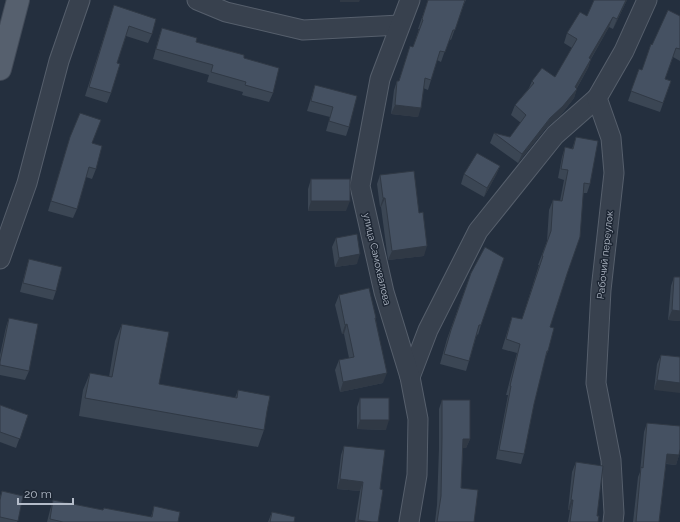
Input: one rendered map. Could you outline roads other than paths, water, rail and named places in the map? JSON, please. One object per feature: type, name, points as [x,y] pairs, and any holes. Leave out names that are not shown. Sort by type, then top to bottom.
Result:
[{"type":"main road","points":[[0,69],[18,0]]},
{"type":"street","points":[[0,259],[27,183],[59,61],[80,0]]},
{"type":"street","points":[[197,0],[226,12],[303,30],[400,25]]},
{"type":"street","name":"улица Самохвалова","points":[[409,522],[417,475],[418,419],[410,377],[384,292],[360,186],[380,79],[410,0]]},
{"type":"street","points":[[410,377],[428,330],[478,231],[555,135],[597,98],[624,51],[647,0]]},
{"type":"street","name":"Рабочий переулок","points":[[597,98],[611,138],[614,174],[601,290],[596,383],[611,460],[614,513],[613,522]]}]
